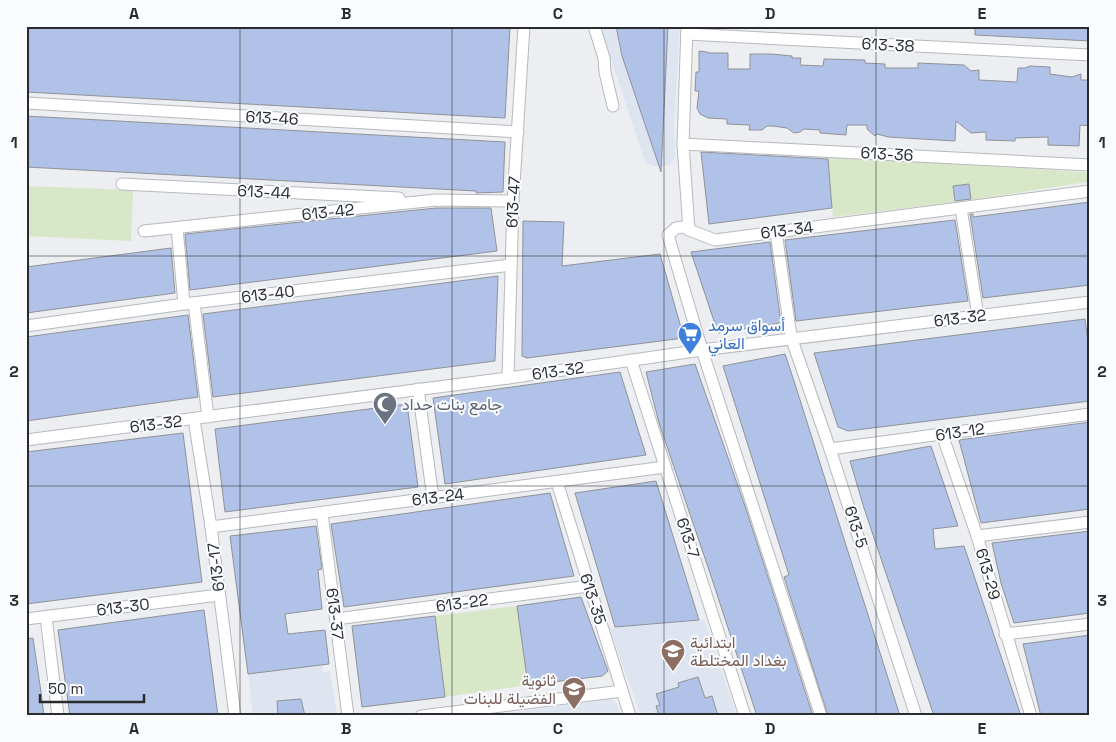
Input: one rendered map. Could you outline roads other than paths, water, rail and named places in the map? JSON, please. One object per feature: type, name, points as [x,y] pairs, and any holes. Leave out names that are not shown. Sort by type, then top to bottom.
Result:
[{"type":"street","name":"613-47","points":[[508,378],[510,265],[524,26]]},
{"type":"street","points":[[594,26],[604,58],[613,106]]},
{"type":"street","points":[[687,30],[683,144],[689,230],[676,228],[668,235],[702,350],[821,716]]},
{"type":"street","name":"613-38","points":[[687,30],[1090,56]]},
{"type":"street","name":"613-46","points":[[26,103],[518,132]]},
{"type":"street","name":"613-36","points":[[683,144],[1090,165]]},
{"type":"street","name":"613-44","points":[[122,184],[436,200]]},
{"type":"street","name":"613-34","points":[[689,230],[715,240],[1090,191]]},
{"type":"street","name":"613-42","points":[[144,232],[436,200],[513,201]]},
{"type":"street","points":[[961,208],[978,316]]},
{"type":"street","points":[[177,228],[208,417]]},
{"type":"street","name":"613-5","points":[[776,232],[792,340],[830,449],[916,716]]},
{"type":"street","name":"613-40","points":[[26,326],[510,265]]},
{"type":"street","name":"613-32","points":[[26,440],[508,378],[702,350],[1090,302]]},
{"type":"street","name":"613-7","points":[[631,360],[745,716]]},
{"type":"street","points":[[418,389],[433,498]]},
{"type":"street","name":"613-12","points":[[830,449],[1090,414]]},
{"type":"street","name":"613-17","points":[[194,419],[211,527],[235,716]]},
{"type":"street","name":"613-29","points":[[942,434],[977,536],[1030,716]]},
{"type":"street","name":"613-24","points":[[211,527],[665,467]]},
{"type":"street","name":"613-35","points":[[557,482],[630,716]]},
{"type":"street","name":"613-37","points":[[322,512],[348,716]]},
{"type":"street","points":[[977,536],[1090,522]]},
{"type":"street","name":"613-22","points":[[336,620],[589,586]]},
{"type":"street","name":"613-30","points":[[26,619],[219,596]]},
{"type":"street","points":[[46,617],[58,716]]},
{"type":"street","points":[[1005,634],[1090,624]]},
{"type":"street","points":[[421,716],[622,691]]},
{"type":"place","name":"أسواق سرمد العاني","points":[[690,355]]},
{"type":"place","name":"جامع بنات حداد","points":[[385,425]]},
{"type":"place","name":"ابتدائية بغداد المختلطة","points":[[673,672]]},
{"type":"place","name":"ثانوية الفضيلة للبنات","points":[[574,710]]}]
